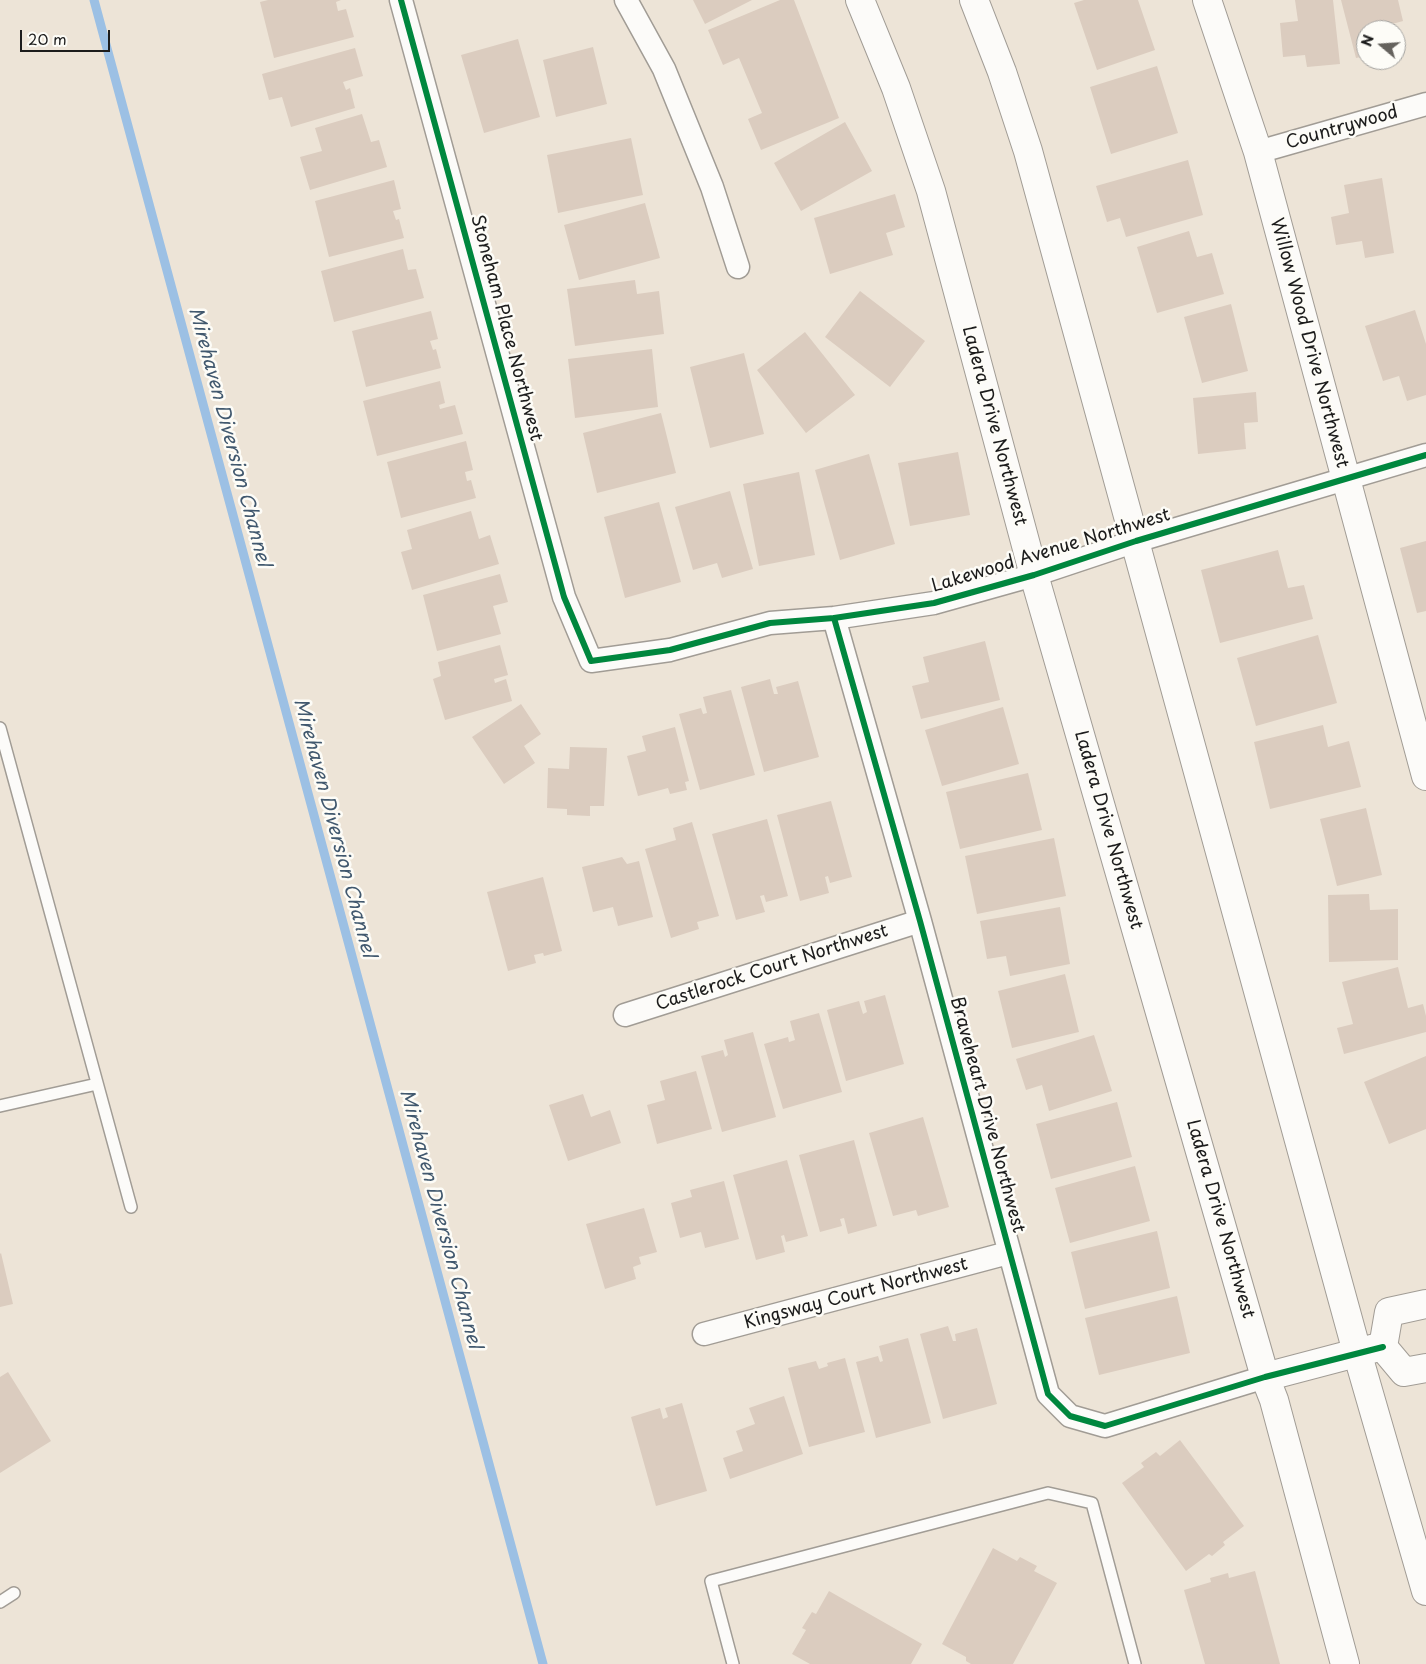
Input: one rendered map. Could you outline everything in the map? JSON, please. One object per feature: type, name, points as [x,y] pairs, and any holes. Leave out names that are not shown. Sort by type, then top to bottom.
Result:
[{"type":"main road","name":"Ladera Drive Northwest","points":[[860,0],[896,88],[931,191],[1034,575],[1265,1377],[1274,1400],[1345,1664]]},
{"type":"main road","points":[[974,0],[1002,72],[1028,151],[1136,541],[1370,1349],[1426,1591]]},
{"type":"main road","name":"Willow Wood Drive Northwest","points":[[1207,0],[1258,152],[1426,776]]},
{"type":"main road","points":[[1265,1377],[1370,1349],[1389,1312],[1426,1304]]},
{"type":"main road","points":[[1370,1349],[1404,1372],[1426,1368]]},
{"type":"street","points":[[626,0],[664,69],[712,187],[738,267]]},
{"type":"street","name":"Stoneham Place Northwest","points":[[406,1],[564,597],[590,660]]},
{"type":"street","name":"Countrywood","points":[[1258,152],[1426,104]]},
{"type":"street","name":"Lakewood Avenue Northwest","points":[[590,660],[670,650],[770,623],[834,618],[934,603],[1034,575],[1136,541],[1426,455]]},
{"type":"street","name":"Braveheart Drive Northwest","points":[[834,618],[920,921],[1008,1253],[1048,1394],[1070,1416],[1104,1426],[1265,1377]]},
{"type":"street","name":"Castlerock Court Northwest","points":[[625,1015],[920,921]]},
{"type":"street","name":"Kingsway Court Northwest","points":[[704,1334],[1008,1253]]},
{"type":"lane","points":[[0,728],[131,1207]]},
{"type":"lane","points":[[0,1106],[97,1084]]},
{"type":"lane","points":[[733,1664],[711,1581],[1048,1493],[1092,1503],[1135,1664]]},
{"type":"lane","points":[[0,1602],[14,1593]]},
{"type":"building","points":[[268,0],[341,0],[336,2],[338,11],[346,9],[354,37],[274,58],[260,2]]},
{"type":"building","points":[[693,0],[752,0],[705,24]]},
{"type":"building","points":[[780,0],[794,0],[839,118],[761,150],[748,119],[762,113],[739,58],[723,65],[708,30]]},
{"type":"building","points":[[1084,0],[1138,0],[1155,50],[1097,70],[1074,3]]},
{"type":"building","points":[[1295,0],[1333,0],[1340,64],[1307,67],[1305,55],[1283,57],[1280,23],[1298,21]]},
{"type":"building","points":[[1341,0],[1398,0],[1403,20],[1356,20],[1356,58]]},
{"type":"building","points":[[518,39],[540,117],[484,133],[461,55]]},
{"type":"building","points":[[593,47],[607,104],[556,117],[543,60]]},
{"type":"building","points":[[355,48],[363,76],[343,82],[346,90],[350,88],[355,108],[291,127],[282,97],[269,100],[262,74]]},
{"type":"building","points":[[1157,66],[1178,133],[1111,154],[1090,87]]},
{"type":"building","points":[[362,114],[371,142],[379,140],[387,167],[310,190],[300,157],[322,151],[315,128]]},
{"type":"building","points":[[845,122],[872,171],[801,211],[774,163]]},
{"type":"building","points":[[631,138],[643,195],[558,213],[547,155]]},
{"type":"building","points":[[1188,160],[1203,215],[1126,237],[1120,218],[1107,222],[1096,186]]},
{"type":"building","points":[[1382,178],[1394,253],[1365,258],[1362,241],[1336,245],[1331,217],[1349,213],[1344,185]]},
{"type":"building","points":[[394,180],[401,209],[393,211],[396,220],[399,219],[404,238],[329,257],[315,201]]},
{"type":"building","points":[[895,194],[905,227],[886,233],[893,255],[830,274],[814,218]]},
{"type":"building","points":[[645,203],[660,258],[579,280],[564,225]]},
{"type":"building","points":[[1189,231],[1197,257],[1212,253],[1224,294],[1157,313],[1137,247]]},
{"type":"building","points":[[403,249],[408,270],[416,269],[424,298],[334,322],[321,271]]},
{"type":"building","points":[[635,280],[637,294],[659,291],[664,334],[575,346],[567,289]]},
{"type":"building","points":[[860,291],[925,341],[890,387],[825,337]]},
{"type":"building","points":[[1231,304],[1248,371],[1202,383],[1184,317]]},
{"type":"building","points":[[1415,310],[1426,344],[1426,395],[1407,401],[1399,376],[1383,381],[1365,326]]},
{"type":"building","points":[[431,311],[438,339],[430,341],[433,350],[436,349],[441,368],[366,387],[352,331]]},
{"type":"building","points":[[805,332],[855,395],[806,433],[757,370]]},
{"type":"building","points":[[652,349],[658,407],[575,418],[568,359]]},
{"type":"building","points":[[744,353],[764,434],[710,448],[690,367]]},
{"type":"building","points":[[440,381],[445,403],[439,405],[440,409],[455,405],[463,434],[377,456],[363,401]]},
{"type":"building","points":[[1256,392],[1258,422],[1244,423],[1246,449],[1198,454],[1193,398]]},
{"type":"building","points":[[661,413],[676,473],[597,493],[583,433]]},
{"type":"building","points":[[466,441],[473,470],[465,472],[467,481],[471,480],[476,498],[401,518],[387,462]]},
{"type":"building","points":[[958,452],[970,515],[910,526],[898,463]]},
{"type":"building","points":[[869,454],[895,544],[840,560],[815,470]]},
{"type":"building","points":[[799,472],[815,555],[759,566],[743,484]]},
{"type":"building","points":[[730,491],[753,569],[722,578],[717,563],[693,570],[675,507]]},
{"type":"building","points":[[659,502],[681,582],[625,598],[604,517]]},
{"type":"building","points":[[471,511],[479,539],[490,535],[499,564],[412,590],[401,552],[412,549],[407,530]]},
{"type":"building","points":[[1426,541],[1426,611],[1417,613],[1400,548]]},
{"type":"building","points":[[1278,550],[1288,588],[1304,585],[1313,619],[1220,643],[1201,570]]},
{"type":"building","points":[[500,574],[508,602],[493,606],[501,634],[437,651],[423,595]]},
{"type":"building","points":[[1318,635],[1337,703],[1256,726],[1237,658]]},
{"type":"building","points":[[985,641],[1000,700],[921,719],[912,686],[929,682],[923,657]]},
{"type":"building","points":[[500,645],[508,675],[494,679],[495,683],[506,679],[512,701],[445,720],[433,679],[441,676],[438,662]]},
{"type":"building","points":[[770,679],[774,694],[778,694],[776,687],[798,681],[819,757],[764,772],[741,687]]},
{"type":"building","points":[[731,690],[755,775],[700,790],[679,714],[701,708],[703,714],[707,713],[703,697]]},
{"type":"building","points":[[521,704],[541,734],[524,746],[535,763],[504,784],[472,737]]},
{"type":"building","points":[[1003,707],[1019,764],[942,786],[925,730]]},
{"type":"building","points":[[1323,725],[1328,747],[1349,741],[1361,787],[1270,809],[1254,742]]},
{"type":"building","points":[[675,727],[689,781],[685,782],[687,790],[670,794],[668,788],[638,796],[627,756],[646,751],[642,736]]},
{"type":"building","points":[[570,747],[607,748],[604,806],[590,806],[590,816],[567,815],[567,809],[547,808],[548,768],[569,769]]},
{"type":"building","points":[[1028,773],[1042,830],[960,849],[946,792]]},
{"type":"building","points":[[831,801],[852,877],[830,883],[828,876],[825,877],[829,893],[800,901],[777,815]]},
{"type":"building","points":[[1366,808],[1382,875],[1337,886],[1320,819]]},
{"type":"building","points":[[767,819],[788,896],[766,902],[764,895],[760,896],[765,912],[736,920],[712,834]]},
{"type":"building","points":[[692,822],[719,916],[697,922],[699,929],[671,938],[645,849],[676,840],[673,828]]},
{"type":"building","points":[[1054,838],[1066,896],[977,914],[965,856]]},
{"type":"building","points":[[622,857],[627,864],[639,861],[653,917],[618,926],[613,907],[593,912],[582,867]]},
{"type":"building","points":[[543,877],[562,951],[544,956],[543,953],[534,955],[536,963],[508,971],[487,892]]},
{"type":"building","points":[[1369,894],[1370,910],[1398,909],[1398,960],[1329,962],[1328,895]]},
{"type":"building","points":[[1060,907],[1070,964],[1010,976],[1006,956],[987,959],[980,921]]},
{"type":"building","points":[[1398,967],[1408,1008],[1423,1004],[1426,1016],[1426,1032],[1344,1054],[1337,1028],[1353,1024],[1342,982]]},
{"type":"building","points":[[1065,974],[1079,1032],[1012,1048],[998,991]]},
{"type":"building","points":[[885,995],[904,1064],[846,1081],[827,1010],[859,1001],[863,1014],[867,1012],[864,1001]]},
{"type":"building","points":[[819,1013],[842,1092],[783,1109],[764,1044],[788,1037],[789,1042],[795,1040],[790,1021]]},
{"type":"building","points":[[753,1032],[776,1117],[722,1132],[701,1056],[723,1050],[725,1057],[728,1055],[724,1040]]},
{"type":"building","points":[[1094,1035],[1112,1091],[1049,1111],[1042,1085],[1026,1090],[1016,1059]]},
{"type":"building","points":[[1426,1056],[1426,1129],[1389,1144],[1364,1082]]},
{"type":"building","points":[[696,1071],[712,1129],[657,1144],[647,1105],[665,1100],[660,1081]]},
{"type":"building","points":[[583,1094],[591,1117],[610,1110],[621,1143],[568,1161],[549,1105]]},
{"type":"building","points":[[1117,1102],[1132,1157],[1051,1179],[1036,1124]]},
{"type":"building","points":[[923,1117],[949,1207],[918,1216],[916,1210],[893,1216],[869,1133]]},
{"type":"building","points":[[854,1140],[877,1226],[848,1234],[844,1218],[840,1219],[842,1226],[820,1232],[799,1155]]},
{"type":"building","points":[[787,1160],[808,1236],[786,1242],[784,1235],[781,1236],[785,1252],[756,1260],[733,1175]]},
{"type":"building","points":[[1135,1166],[1150,1221],[1070,1243],[1055,1188]]},
{"type":"building","points":[[724,1181],[739,1239],[705,1248],[701,1232],[680,1238],[671,1203],[692,1197],[690,1190]]},
{"type":"building","points":[[644,1208],[657,1252],[639,1257],[641,1264],[633,1267],[636,1279],[605,1289],[586,1224]]},
{"type":"building","points":[[1157,1231],[1170,1288],[1085,1309],[1071,1252]]},
{"type":"building","points":[[0,1254],[13,1304],[0,1307]]},
{"type":"building","points":[[1177,1296],[1190,1353],[1099,1375],[1085,1318]]},
{"type":"building","points":[[948,1326],[953,1341],[956,1341],[955,1334],[977,1328],[997,1404],[943,1419],[920,1334]]},
{"type":"building","points":[[908,1338],[931,1423],[876,1438],[856,1362],[878,1356],[880,1362],[883,1361],[879,1346]]},
{"type":"building","points":[[845,1358],[865,1432],[809,1447],[788,1368],[816,1361],[819,1369],[828,1366],[827,1363]]},
{"type":"building","points":[[8,1372],[51,1441],[0,1473],[0,1377]]},
{"type":"building","points":[[784,1396],[803,1454],[730,1479],[723,1458],[743,1451],[736,1431],[755,1424],[749,1408]]},
{"type":"building","points":[[682,1403],[707,1491],[656,1506],[631,1417],[660,1408],[663,1419],[668,1417],[665,1408]]},
{"type":"building","points":[[1180,1440],[1244,1526],[1223,1542],[1225,1545],[1212,1556],[1209,1554],[1186,1571],[1122,1483],[1144,1467],[1141,1463],[1156,1452],[1160,1456]]},
{"type":"building","points":[[993,1548],[1017,1561],[1020,1557],[1037,1566],[1034,1571],[1057,1583],[1013,1664],[971,1664],[966,1661],[966,1657],[942,1644]]},
{"type":"building","points":[[1255,1571],[1280,1664],[1205,1664],[1184,1590],[1211,1582],[1210,1578],[1228,1573],[1229,1578]]},
{"type":"building","points":[[829,1591],[922,1644],[911,1664],[810,1664],[792,1654],[806,1630],[802,1628],[812,1612],[816,1614]]},
{"type":"waterway","name":"Mirehaven Diversion Channel","points":[[94,0],[543,1664]]},
{"type":"cycle path","points":[[401,0],[564,597],[591,661],[670,650],[770,623],[834,618],[934,603],[1034,575],[1136,541],[1426,455]]},
{"type":"cycle path","points":[[834,618],[920,921],[1048,1394],[1070,1416],[1105,1426],[1265,1377],[1383,1347]]}]
